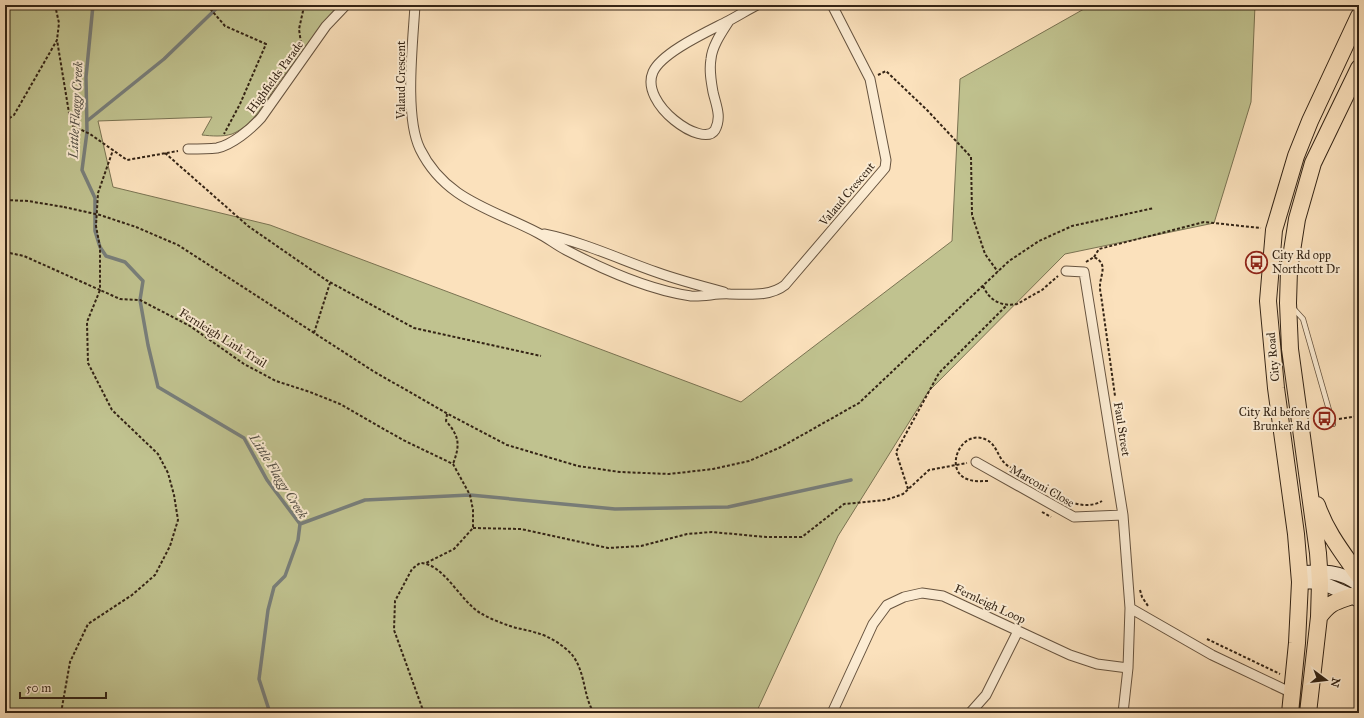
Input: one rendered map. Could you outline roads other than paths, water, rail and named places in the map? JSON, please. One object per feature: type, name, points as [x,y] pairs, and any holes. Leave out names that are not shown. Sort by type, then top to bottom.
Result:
[{"type":"highway","name":"City Road","points":[[1290,713],[1297,643],[1300,578],[1296,534],[1276,388],[1268,301],[1274,230],[1299,149],[1310,121],[1359,16]]},
{"type":"highway","name":"City Road","points":[[1308,713],[1319,617],[1318,553],[1290,349],[1288,303],[1289,270],[1297,219],[1313,163],[1359,68]]},
{"type":"highway","points":[[1308,479],[1326,527],[1333,540],[1359,576]]},
{"type":"highway","points":[[1319,617],[1326,607],[1333,602],[1357,594]]},
{"type":"main road","points":[[1300,578],[1319,577],[1357,594]]},
{"type":"street","name":"Highfields Parade","points":[[188,149],[217,148],[229,143],[252,128],[261,118],[326,26],[346,5]]},
{"type":"street","name":"Valaud Crescent","points":[[415,5],[411,71],[414,126],[420,148],[430,165],[443,181],[471,202],[539,233],[566,250],[627,278],[657,288],[692,296],[750,294],[781,289],[885,168],[886,160],[870,79],[832,5]]},
{"type":"street","points":[[729,21],[713,49],[711,58],[711,80],[719,114],[717,124],[712,133],[700,135],[686,129],[661,108],[656,101],[652,90],[653,72],[660,63],[676,50],[702,33],[729,21],[757,5]]},
{"type":"street","name":"Valaud Crescent","points":[[539,233],[563,238],[657,273],[728,294]]},
{"type":"street","name":"Faul Street","points":[[1066,271],[1084,272],[1123,515],[1130,608],[1128,668],[1123,713]]},
{"type":"street","name":"Marconi Close","points":[[976,462],[1074,517],[1123,515]]},
{"type":"street","name":"Fernleigh Loop","points":[[832,713],[873,624],[887,605],[904,597],[922,593],[943,596],[1070,655],[1098,664],[1128,668]]},
{"type":"street","points":[[1130,608],[1212,655],[1292,693]]},
{"type":"street","points":[[970,713],[986,695],[1018,631]]},
{"type":"lane","points":[[1288,303],[1303,319],[1333,422]]},
{"type":"waterway","name":"Little Flaggy Creek","points":[[93,5],[86,77],[87,132],[82,170],[95,198],[95,231],[100,247],[106,256],[125,262],[143,281],[140,300],[148,345],[158,387],[244,438],[267,480],[300,524],[298,540],[285,576],[274,587],[268,610],[259,679],[270,713]]},
{"type":"waterway","points":[[87,121],[164,59],[220,5]]},
{"type":"waterway","points":[[300,524],[365,500],[470,495],[615,509],[728,507],[851,480]]},
{"type":"place","name":"City Rd opp Northcott Dr","points":[[1256,262]]},
{"type":"place","name":"City Rd before Brunker Rd","points":[[1325,419]]}]
